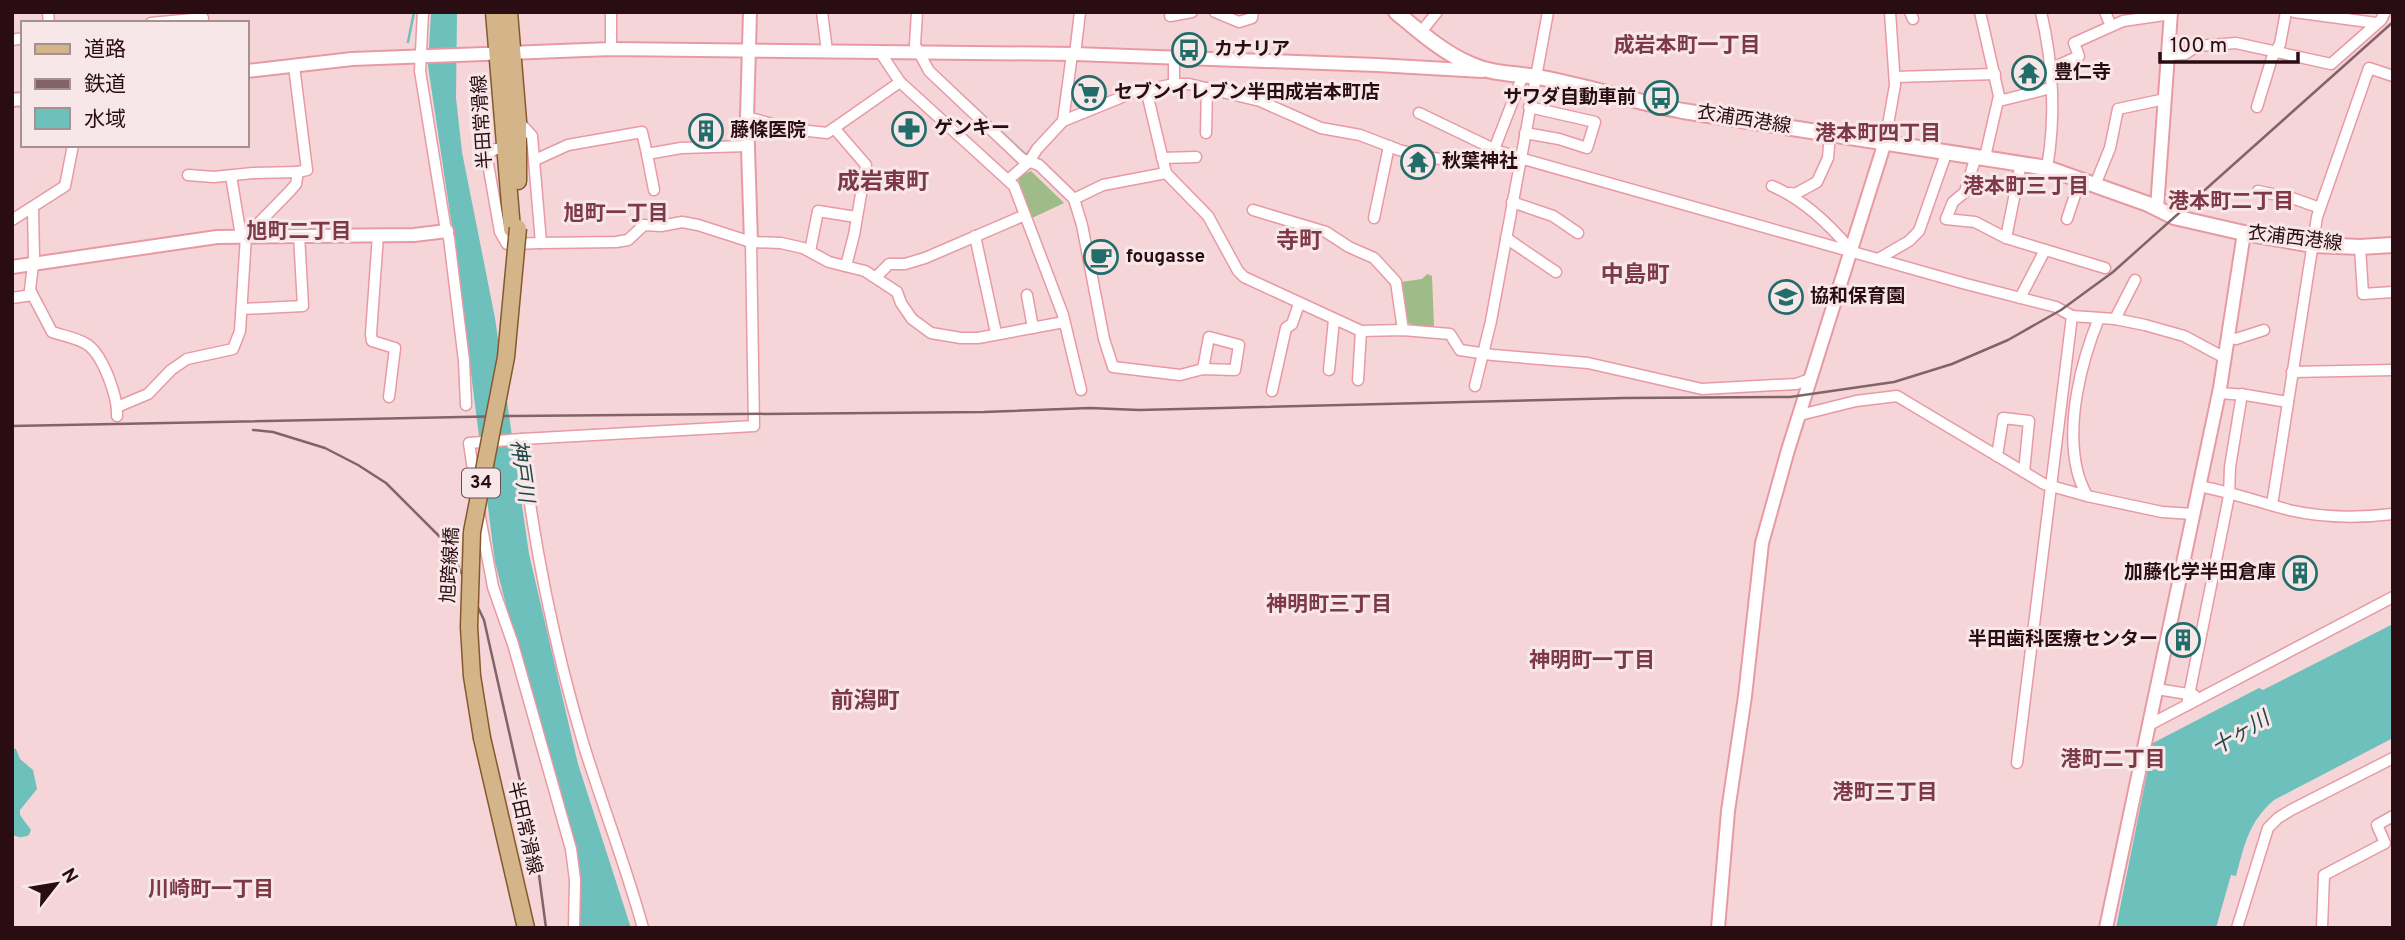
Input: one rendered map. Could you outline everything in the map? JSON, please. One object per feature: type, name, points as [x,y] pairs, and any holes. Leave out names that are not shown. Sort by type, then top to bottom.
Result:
[{"type":"main road","name":"半田常滑線","points":[[494,12],[505,52],[518,121],[515,228]]},
{"type":"main road","name":"半田常滑線","points":[[509,12],[505,52],[506,147],[515,228]]},
{"type":"main road","name":"衣浦西港線","points":[[1396,12],[1449,53],[1489,72],[1529,76],[1652,105],[2047,168],[2184,220],[2244,233],[2313,245],[2393,245]]},
{"type":"main road","name":"旭跨線橋","points":[[479,738],[469,627],[472,532],[506,357],[515,228]]},
{"type":"main road","name":"半田常滑線","points":[[479,738],[519,928]]},
{"type":"main road","name":"半田常滑線","points":[[479,738],[526,928]]},
{"type":"street","points":[[423,12],[420,55],[422,84],[447,232],[464,361],[466,405]]},
{"type":"street","points":[[611,12],[611,48]]},
{"type":"street","points":[[574,928],[574,865],[569,838],[488,566],[469,443],[754,426],[747,117],[750,12]]},
{"type":"street","points":[[822,12],[827,51]]},
{"type":"street","points":[[917,12],[915,45],[929,71],[1022,159],[1039,165],[1074,199],[1082,225],[1104,339],[1113,368],[1180,375],[1203,369],[1235,370],[1239,345],[1209,337],[1203,369]]},
{"type":"street","points":[[1063,121],[1080,12]]},
{"type":"street","points":[[1170,16],[1192,12]]},
{"type":"street","points":[[1215,12],[1239,22],[1252,18],[1253,12]]},
{"type":"street","points":[[1421,32],[1437,12]]},
{"type":"street","points":[[1008,180],[1029,162],[1037,149],[1063,121],[1146,89],[1174,84],[1189,84],[1260,101],[1321,128],[1360,135],[1432,158],[1480,163],[1494,149],[1529,76],[1548,12]]},
{"type":"street","points":[[1718,928],[1730,799],[1745,696],[1762,543],[1810,379],[1885,142],[1895,77],[1890,12]]},
{"type":"street","points":[[1980,12],[1995,74],[1998,101],[1965,192],[1953,202],[1946,219],[1975,222],[2006,238],[2105,268]]},
{"type":"street","points":[[2041,12],[2049,50],[2053,122],[2047,168]]},
{"type":"street","points":[[2105,12],[2111,26]]},
{"type":"street","points":[[2257,107],[2280,44],[2286,12]]},
{"type":"street","points":[[2294,12],[2376,23]]},
{"type":"street","points":[[2169,55],[2185,54],[2197,46],[2236,43],[2331,64],[2385,12]]},
{"type":"street","points":[[2050,69],[2079,56],[2074,43],[2123,21],[2171,13],[2157,208]]},
{"type":"street","points":[[172,21],[204,18]]},
{"type":"street","points":[[248,71],[352,59],[611,48],[1074,54],[1489,72]]},
{"type":"street","points":[[880,52],[900,82],[1008,180],[1018,193],[1064,322],[1082,390]]},
{"type":"street","points":[[1445,69],[1451,65],[1449,53]]},
{"type":"street","points":[[1174,57],[1174,84]]},
{"type":"street","points":[[188,175],[214,177],[307,170],[294,66]]},
{"type":"street","points":[[2272,505],[2320,208],[2369,68],[2393,76]]},
{"type":"street","points":[[1895,77],[1995,74]]},
{"type":"street","points":[[1475,386],[1484,354],[1525,133],[1529,107],[1529,76]]},
{"type":"street","points":[[747,117],[810,132],[827,133],[900,82]]},
{"type":"street","points":[[1206,133],[1207,88]]},
{"type":"street","points":[[1146,89],[1167,173],[1208,216],[1238,271],[1244,277],[1334,320],[1361,331],[1403,330],[1450,334],[1460,350],[1588,363],[1702,388],[1796,384],[1810,379]]},
{"type":"street","points":[[1998,101],[2051,89]]},
{"type":"street","points":[[2095,185],[2110,148],[2118,109],[2165,99]]},
{"type":"street","points":[[1525,133],[1559,139],[1587,148],[1595,122],[1529,107]]},
{"type":"street","points":[[1419,113],[1494,149],[1520,158],[2056,307],[2072,316],[2116,319],[2184,336],[2225,358]]},
{"type":"street","points":[[518,121],[532,136],[541,243]]},
{"type":"street","points":[[834,128],[866,165],[846,266]]},
{"type":"street","points":[[534,160],[568,145],[642,132],[654,190]]},
{"type":"street","points":[[1772,186],[1795,194],[1817,182],[1828,158],[1830,133]]},
{"type":"street","points":[[647,154],[681,148],[748,146]]},
{"type":"street","points":[[1374,218],[1389,146]]},
{"type":"street","points":[[12,220],[65,186],[73,147]]},
{"type":"street","points":[[506,147],[492,150],[486,158],[500,232],[507,244],[616,242],[628,240],[644,225],[661,226],[682,222],[717,229],[751,242],[781,243],[810,251],[829,262],[856,268],[876,277],[897,292],[912,319],[931,333],[978,338],[1064,322]]},
{"type":"street","points":[[1878,259],[1909,241],[1919,231],[1947,151]]},
{"type":"street","points":[[1162,158],[1196,157]]},
{"type":"street","points":[[2006,238],[2021,163]]},
{"type":"street","points":[[243,236],[290,191],[296,184],[298,172]]},
{"type":"street","points":[[1074,199],[1103,185],[1167,173]]},
{"type":"street","points":[[33,209],[34,256],[30,283],[32,295],[52,332],[75,338],[96,353],[110,382],[117,412],[148,394],[171,370],[187,359],[233,349],[240,331],[242,309],[243,236],[231,176]]},
{"type":"street","points":[[2067,219],[2080,180]]},
{"type":"street","points":[[2258,191],[2292,198],[2320,208]]},
{"type":"street","points":[[1790,193],[1837,234],[1851,251]]},
{"type":"street","points":[[1512,202],[1553,216],[1578,233]]},
{"type":"street","points":[[1253,210],[1326,232],[1349,247],[1374,258],[1396,282],[1403,330]]},
{"type":"street","points":[[810,251],[818,211],[856,217]]},
{"type":"street","points":[[876,277],[889,264],[905,264],[925,258],[1025,215]]},
{"type":"street","points":[[12,267],[217,237],[447,232]]},
{"type":"street","points":[[2106,928],[2219,393],[2244,233]]},
{"type":"street","points":[[242,309],[303,306],[299,235]]},
{"type":"street","points":[[378,235],[371,334],[372,341],[395,348],[389,397]]},
{"type":"street","points":[[975,236],[996,333]]},
{"type":"street","points":[[1506,238],[1556,272]]},
{"type":"street","points":[[2360,247],[2363,294],[2393,292]]},
{"type":"street","points":[[2020,298],[2045,250]]},
{"type":"street","points":[[2116,319],[2135,281]]},
{"type":"street","points":[[12,298],[32,295]]},
{"type":"street","points":[[1027,295],[1034,327]]},
{"type":"street","points":[[1272,391],[1286,328],[1292,324],[1299,304]]},
{"type":"street","points":[[2017,762],[2072,316]]},
{"type":"street","points":[[2087,496],[2076,470],[2076,402],[2079,373],[2099,318]]},
{"type":"street","points":[[1329,370],[1334,320]]},
{"type":"street","points":[[2228,338],[2236,340],[2264,330]]},
{"type":"street","points":[[1357,380],[1361,331]]},
{"type":"street","points":[[2292,372],[2393,370]]},
{"type":"street","points":[[2219,393],[2288,402]]},
{"type":"street","points":[[2188,701],[2229,492],[2230,467],[2242,394]]},
{"type":"street","points":[[1800,415],[1856,401],[1897,396],[2052,487],[2162,512],[2193,514]]},
{"type":"street","points":[[1997,456],[2003,418],[2029,421],[2024,472]]},
{"type":"street","points":[[522,439],[527,491],[555,634],[584,744],[643,928]]},
{"type":"street","points":[[2199,486],[2317,514],[2363,517],[2393,514]]},
{"type":"street","points":[[2183,564],[2214,570]]},
{"type":"street","points":[[2149,725],[2188,701],[2211,692],[2393,597]]},
{"type":"street","points":[[2157,689],[2188,701]]},
{"type":"street","points":[[2237,928],[2268,828],[2291,810],[2393,759]]},
{"type":"street","points":[[2322,928],[2324,876],[2385,842],[2377,824],[2393,816]]},
{"type":"green space","points":[[1031,171],[1064,203],[1032,218],[1018,179]]},
{"type":"green space","points":[[1427,274],[1432,276],[1434,327],[1407,322],[1401,282],[1422,279]]},
{"type":"water","points":[[431,12],[457,12],[456,98],[462,152],[495,318],[529,554],[578,764],[631,928],[578,928],[577,864],[541,741],[495,562],[454,240],[428,66]]},
{"type":"water","name":"十ヶ川","points":[[2393,624],[2393,738],[2274,800],[2265,809],[2249,835],[2236,876],[2231,875],[2216,928],[2116,928],[2153,743],[2259,688],[2263,690]]},
{"type":"water","points":[[12,748],[16,749],[20,759],[33,770],[37,789],[20,810],[20,815],[31,830],[29,835],[22,837],[12,834]]},
{"type":"waterway","points":[[408,42],[414,12]]},
{"type":"waterway","points":[[939,74],[1026,155],[1033,147]]},
{"type":"railway","points":[[12,426],[514,416],[984,412],[1090,408],[1139,410],[1624,398],[1790,397],[1894,382],[1952,364],[2008,340],[2061,310],[2113,272],[2393,22]]},
{"type":"railway","points":[[253,430],[273,432],[325,448],[358,465],[386,483],[448,545],[484,620],[536,852],[546,928]]},
{"type":"place","name":"カナリア","points":[[1189,50]]},
{"type":"place","name":"豊仁寺","points":[[2029,73]]},
{"type":"place","name":"セブンイレブン半田成岩本町店","points":[[1089,93]]},
{"type":"place","name":"サワダ自動車前","points":[[1661,98]]},
{"type":"place","name":"ゲンキー","points":[[909,129]]},
{"type":"place","name":"藤條医院","points":[[706,131]]},
{"type":"place","name":"秋葉神社","points":[[1418,162]]},
{"type":"place","name":"fougasse","points":[[1101,257]]},
{"type":"place","name":"協和保育園","points":[[1786,297]]},
{"type":"place","name":"加藤化学半田倉庫","points":[[2300,573]]},
{"type":"place","name":"半田歯科医療センター","points":[[2183,640]]},
{"type":"district","name":"成岩本町一丁目","points":[[1687,46]]},
{"type":"district","name":"港本町四丁目","points":[[1878,134]]},
{"type":"district","name":"成岩東町","points":[[883,183]]},
{"type":"district","name":"港本町三丁目","points":[[2026,187]]},
{"type":"district","name":"港本町二丁目","points":[[2231,202]]},
{"type":"district","name":"旭町一丁目","points":[[616,214]]},
{"type":"district","name":"旭町二丁目","points":[[299,232]]},
{"type":"district","name":"寺町","points":[[1299,242]]},
{"type":"district","name":"中島町","points":[[1635,276]]},
{"type":"district","name":"神明町三丁目","points":[[1329,605]]},
{"type":"district","name":"神明町一丁目","points":[[1592,661]]},
{"type":"district","name":"前潟町","points":[[865,702]]},
{"type":"district","name":"港町二丁目","points":[[2113,760]]},
{"type":"district","name":"港町三丁目","points":[[1885,793]]},
{"type":"district","name":"川崎町一丁目","points":[[211,890]]},
{"type":"water label","name":"神戸川","points":[[521,471]]}]
